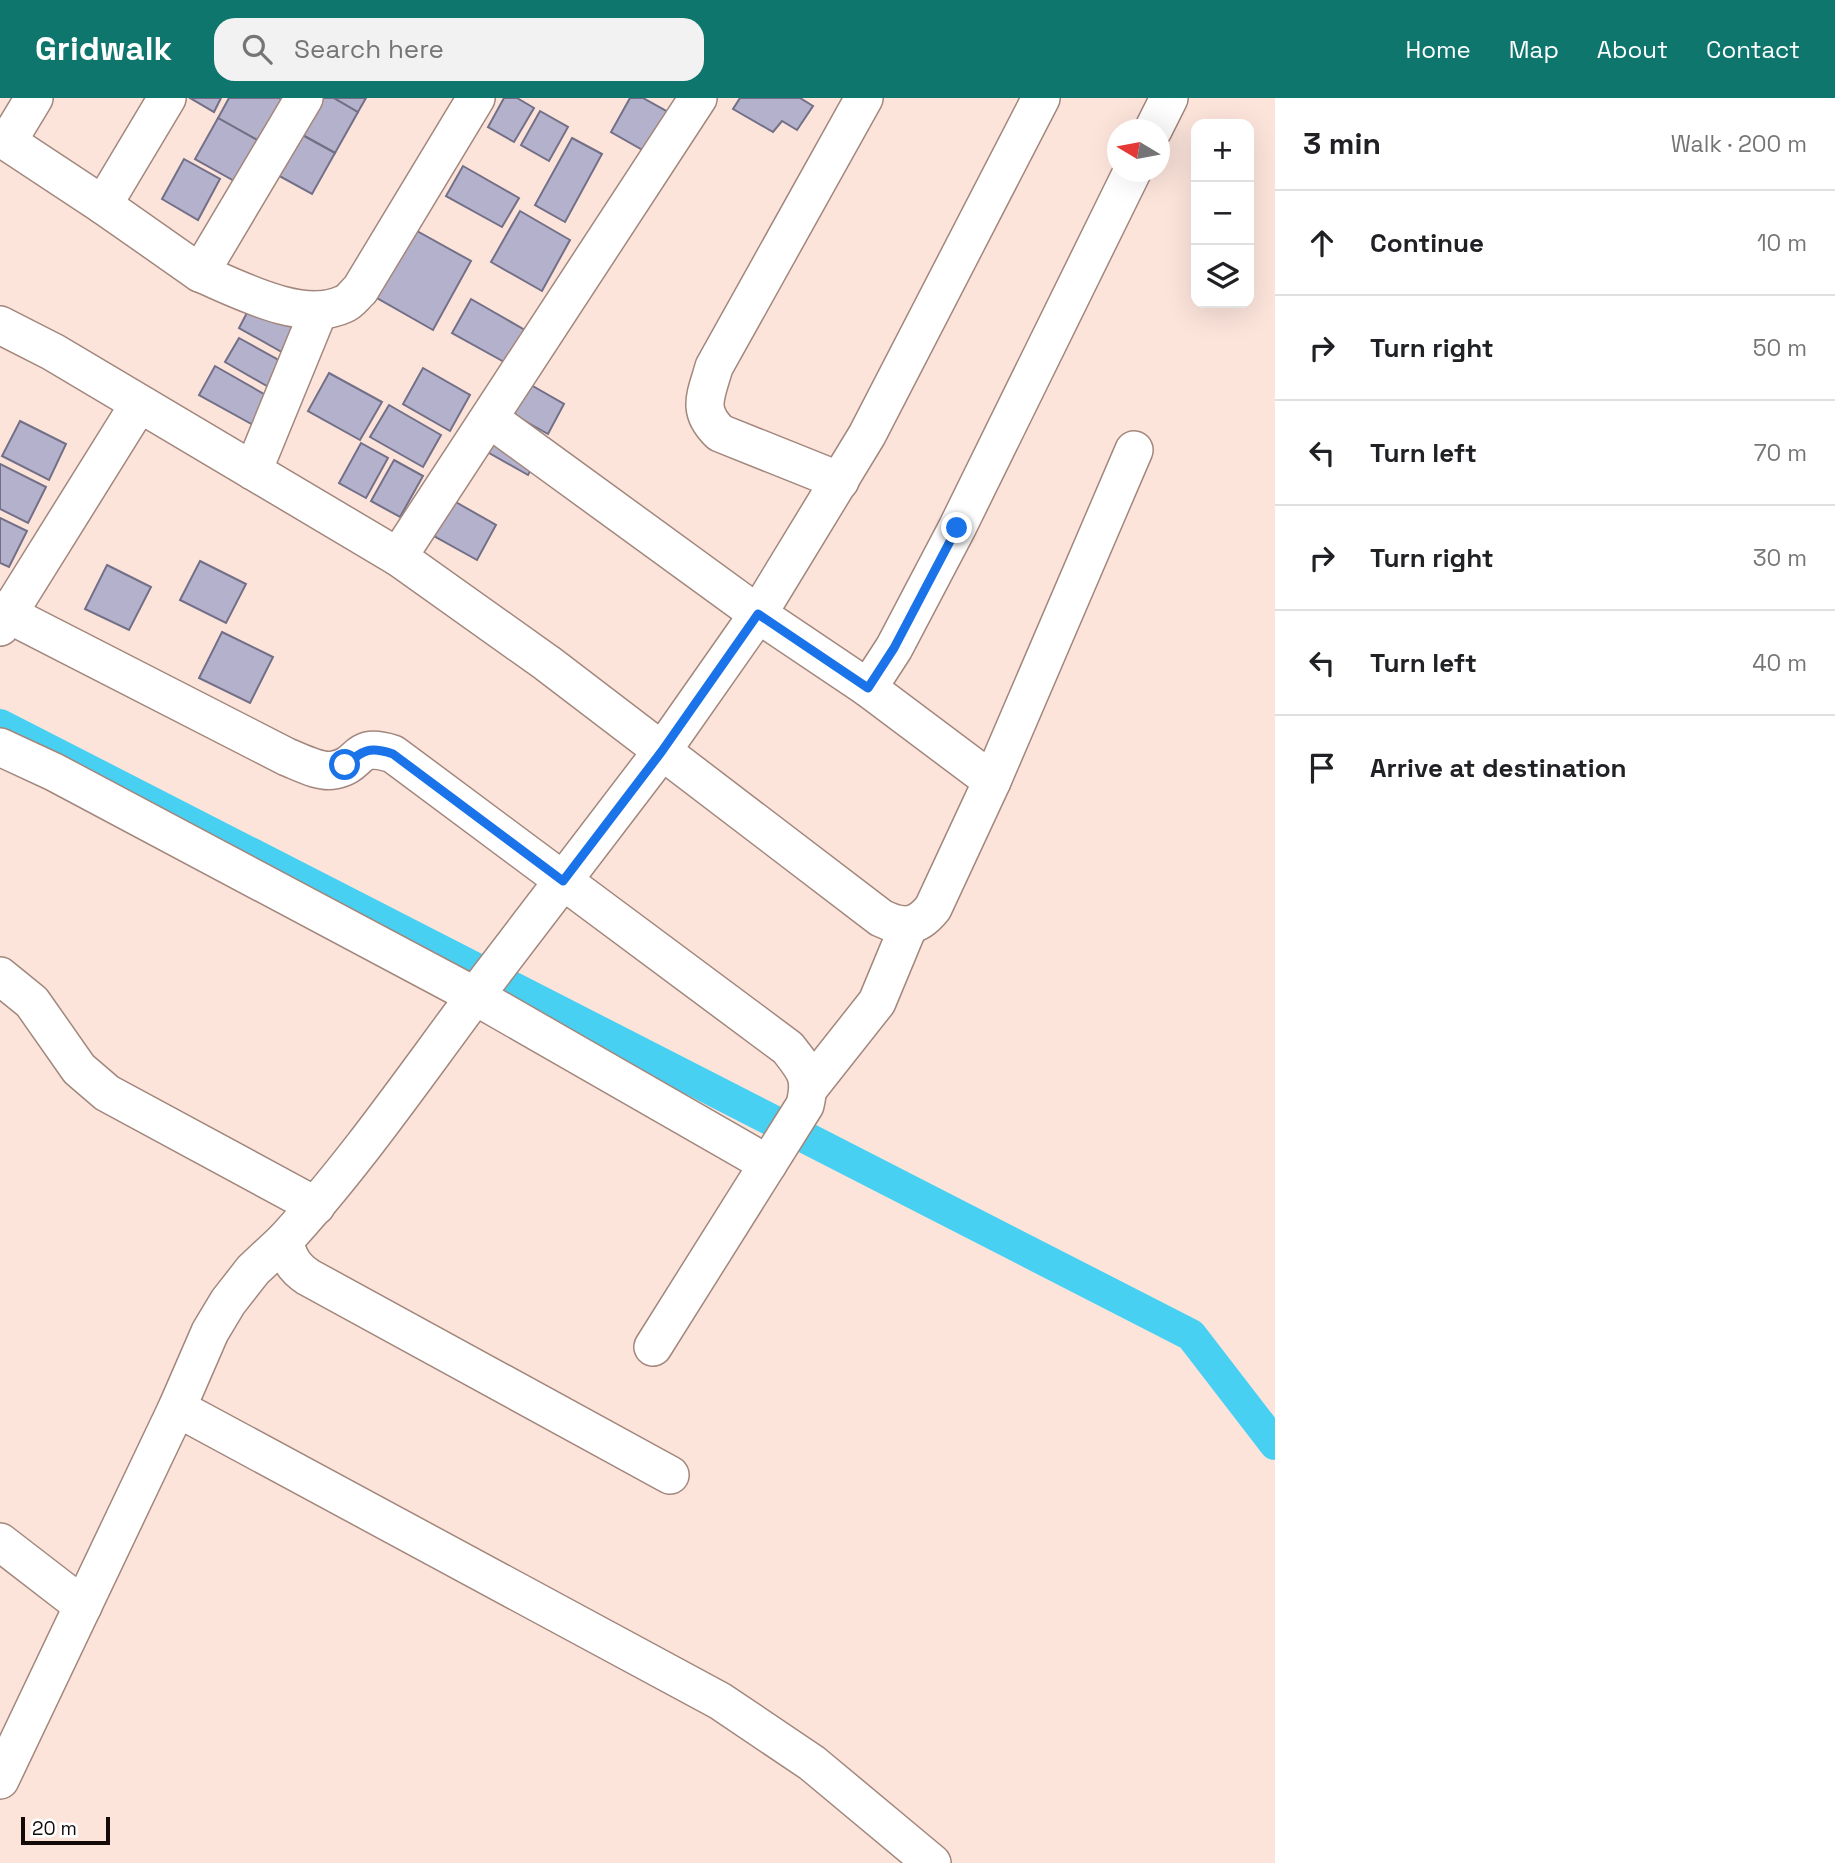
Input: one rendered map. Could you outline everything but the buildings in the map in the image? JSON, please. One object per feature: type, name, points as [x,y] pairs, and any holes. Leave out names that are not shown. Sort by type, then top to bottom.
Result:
[{"type":"street","points":[[34,98],[4,139],[200,273],[278,306],[318,310],[345,304],[360,290],[476,98]]},
{"type":"street","points":[[103,205],[167,98]]},
{"type":"street","points":[[200,273],[304,98]]},
{"type":"street","points":[[398,557],[698,98]]},
{"type":"street","points":[[840,481],[720,433],[708,421],[705,401],[714,368],[864,98]]},
{"type":"street","points":[[0,1780],[177,1408],[210,1332],[228,1302],[253,1270],[316,1206],[662,751],[758,614],[867,435],[1041,98]]},
{"type":"street","points":[[1158,119],[1169,98]]},
{"type":"street","points":[[868,688],[894,648],[957,528],[1127,182]]},
{"type":"street","points":[[253,471],[318,310]]},
{"type":"street","points":[[0,325],[53,352],[398,557],[547,663],[881,918],[896,925],[909,925],[923,920],[933,908],[992,781],[1134,450]]},
{"type":"street","points":[[139,404],[2,617],[287,757],[314,767],[333,771],[364,750],[378,749],[393,754],[788,1048],[804,1069],[807,1097]]},
{"type":"street","points":[[490,419],[758,614],[868,688],[992,781]]},
{"type":"street","points":[[0,747],[487,980],[774,1153]]},
{"type":"street","points":[[653,1347],[807,1097],[877,1002],[909,925]]},
{"type":"street","points":[[0,975],[32,1002],[79,1069],[107,1093],[316,1206]]},
{"type":"street","points":[[284,1241],[295,1268],[308,1277],[670,1475]]},
{"type":"street","points":[[177,1408],[720,1701],[812,1763],[932,1863]]},
{"type":"street","points":[[0,1542],[83,1606]]},
{"type":"waterway","points":[[0,725],[1191,1335],[1275,1444]]},
{"type":"route","points":[[345,765],[364,750],[378,749],[393,754],[563,881],[662,751],[758,614],[868,688],[894,648],[957,528]]}]
